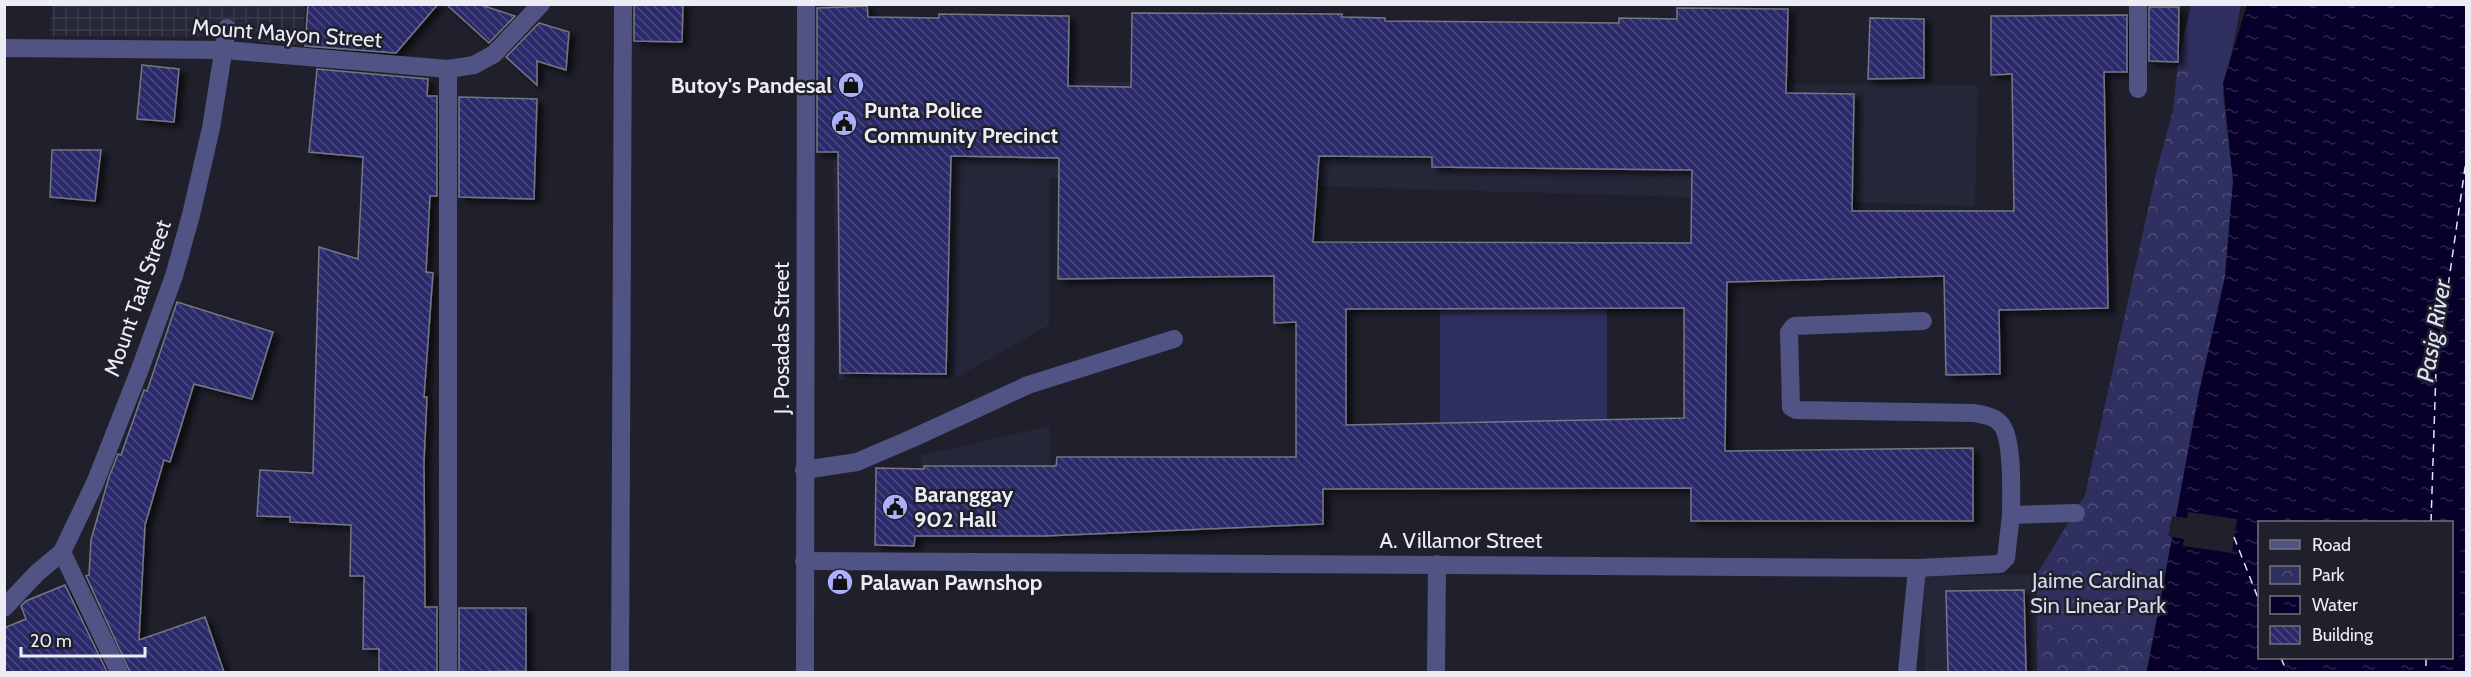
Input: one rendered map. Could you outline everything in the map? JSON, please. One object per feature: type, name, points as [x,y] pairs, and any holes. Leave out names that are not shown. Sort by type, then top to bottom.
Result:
[{"type":"street","name":"Mount Mayon Street","points":[[4,48],[225,50],[448,69],[474,65],[494,54],[541,4]]},
{"type":"street","points":[[620,672],[622,4]]},
{"type":"street","name":"J. Posadas Street","points":[[805,672],[806,4]]},
{"type":"street","points":[[2138,4],[2139,89]]},
{"type":"street","name":"Mount Taal Street","points":[[62,552],[95,483],[174,276],[211,128],[227,28]]},
{"type":"street","points":[[448,69],[448,672]]},
{"type":"street","name":"A. Villamor Street","points":[[804,561],[1917,568],[2000,564],[2006,558],[2011,515],[2010,451],[2002,425],[1989,416],[1974,413],[1796,410],[1791,407],[1789,332],[1794,326],[1923,321]]},
{"type":"street","points":[[804,470],[857,462],[1028,385],[1174,339]]},
{"type":"street","points":[[2011,515],[2076,513]]},
{"type":"street","points":[[4,608],[37,573],[62,552],[119,672]]},
{"type":"street","points":[[1436,672],[1437,564]]},
{"type":"street","points":[[1907,672],[1917,568]]},
{"type":"shaded area","points":[[52,5],[305,5],[303,46],[214,37],[50,36]]},
{"type":"shaded area","points":[[873,81],[1978,85],[1975,206],[1049,178],[1049,325],[947,383],[838,380],[833,160],[872,159]]},
{"type":"shaded area","points":[[1050,426],[1051,539],[920,540],[921,455]]},
{"type":"shaded area","points":[[2037,574],[2037,672],[1925,672],[1923,577]]},
{"type":"green space","points":[[2191,5],[2241,5],[2223,95],[2178,62]]},
{"type":"green space","name":"Jaime Cardinal Sin Linear Park","points":[[2178,62],[2223,95],[2233,181],[2225,277],[2146,672],[2037,672],[2037,574],[2085,495],[2157,169],[2173,111]]},
{"type":"green space","points":[[1607,308],[1607,421],[1440,422],[1440,309]]},
{"type":"water","name":"Pasig River","points":[[2247,5],[2466,5],[2466,672],[2147,672],[2199,392],[2225,277],[2233,181],[2223,83]]},
{"type":"pier","points":[[2188,512],[2237,519],[2232,553],[2183,546],[2184,539],[2168,536],[2172,516],[2187,518]]},
{"type":"building","points":[[308,4],[438,4],[396,53],[305,46]]},
{"type":"building","points":[[446,4],[478,4],[515,16],[489,43]]},
{"type":"building","points":[[634,4],[683,4],[682,42],[634,41]]},
{"type":"building","points":[[867,6],[868,17],[939,18],[939,14],[1069,16],[1068,86],[1131,87],[1132,13],[1342,14],[1342,17],[1385,18],[1385,21],[1619,23],[1619,18],[1677,19],[1677,8],[1788,9],[1786,93],[1854,94],[1852,211],[2014,211],[2012,74],[1991,75],[1991,16],[2127,15],[2127,72],[2104,72],[2108,308],[1999,310],[2000,374],[1946,375],[1944,276],[1727,282],[1725,451],[1973,448],[1973,521],[1691,521],[1691,488],[1323,489],[1323,524],[1044,536],[915,536],[914,546],[875,545],[876,468],[1056,466],[1057,457],[1296,457],[1296,322],[1274,323],[1274,276],[1058,279],[1059,158],[951,156],[946,374],[840,373],[838,152],[817,152],[817,8]],"holes":[[[1319,156],[1432,157],[1432,167],[1692,170],[1691,243],[1313,242]],[[1684,308],[1684,418],[1346,425],[1346,309]]]},
{"type":"building","points":[[2149,7],[2179,7],[2178,62],[2149,61]]},
{"type":"building","points":[[1870,18],[1924,19],[1924,78],[1868,79]]},
{"type":"building","points":[[539,23],[569,32],[566,70],[537,61],[537,85],[506,57]]},
{"type":"building","points":[[142,65],[179,69],[174,122],[137,119]]},
{"type":"building","points":[[317,69],[428,79],[427,96],[437,96],[437,196],[430,196],[426,272],[433,273],[424,397],[427,397],[424,461],[425,607],[437,607],[437,672],[379,672],[379,649],[363,649],[364,576],[350,576],[351,525],[290,522],[290,517],[257,516],[260,470],[313,473],[319,247],[358,259],[363,157],[309,152]]},
{"type":"building","points":[[459,97],[537,99],[534,199],[459,197]]},
{"type":"building","points":[[52,150],[101,150],[95,201],[50,197]]},
{"type":"building","points":[[177,302],[273,332],[252,399],[194,384],[170,462],[164,460],[145,525],[139,640],[205,617],[224,672],[130,672],[86,576],[89,575],[91,540],[109,477],[118,454],[121,455],[144,390],[147,391]]},
{"type":"building","points":[[65,585],[107,672],[4,672],[4,628],[26,619],[21,606],[26,601]]},
{"type":"building","points":[[2024,590],[2026,672],[1948,672],[1946,591]]},
{"type":"building","points":[[459,608],[526,608],[526,671],[459,672]]},
{"type":"ferry route","points":[[2431,521],[2436,370],[2466,161]]},
{"type":"ferry route","points":[[2234,537],[2258,598]]},
{"type":"ferry route","points":[[2281,659],[2287,672]]},
{"type":"ferry route","points":[[2426,659],[2426,672]]},
{"type":"place","name":"Butoy's Pandesal","points":[[851,85]]},
{"type":"place","name":"Punta Police Community Precinct","points":[[844,123]]},
{"type":"place","name":"Baranggay 902 Hall","points":[[895,507]]},
{"type":"place","name":"Palawan Pawnshop","points":[[840,582]]}]
